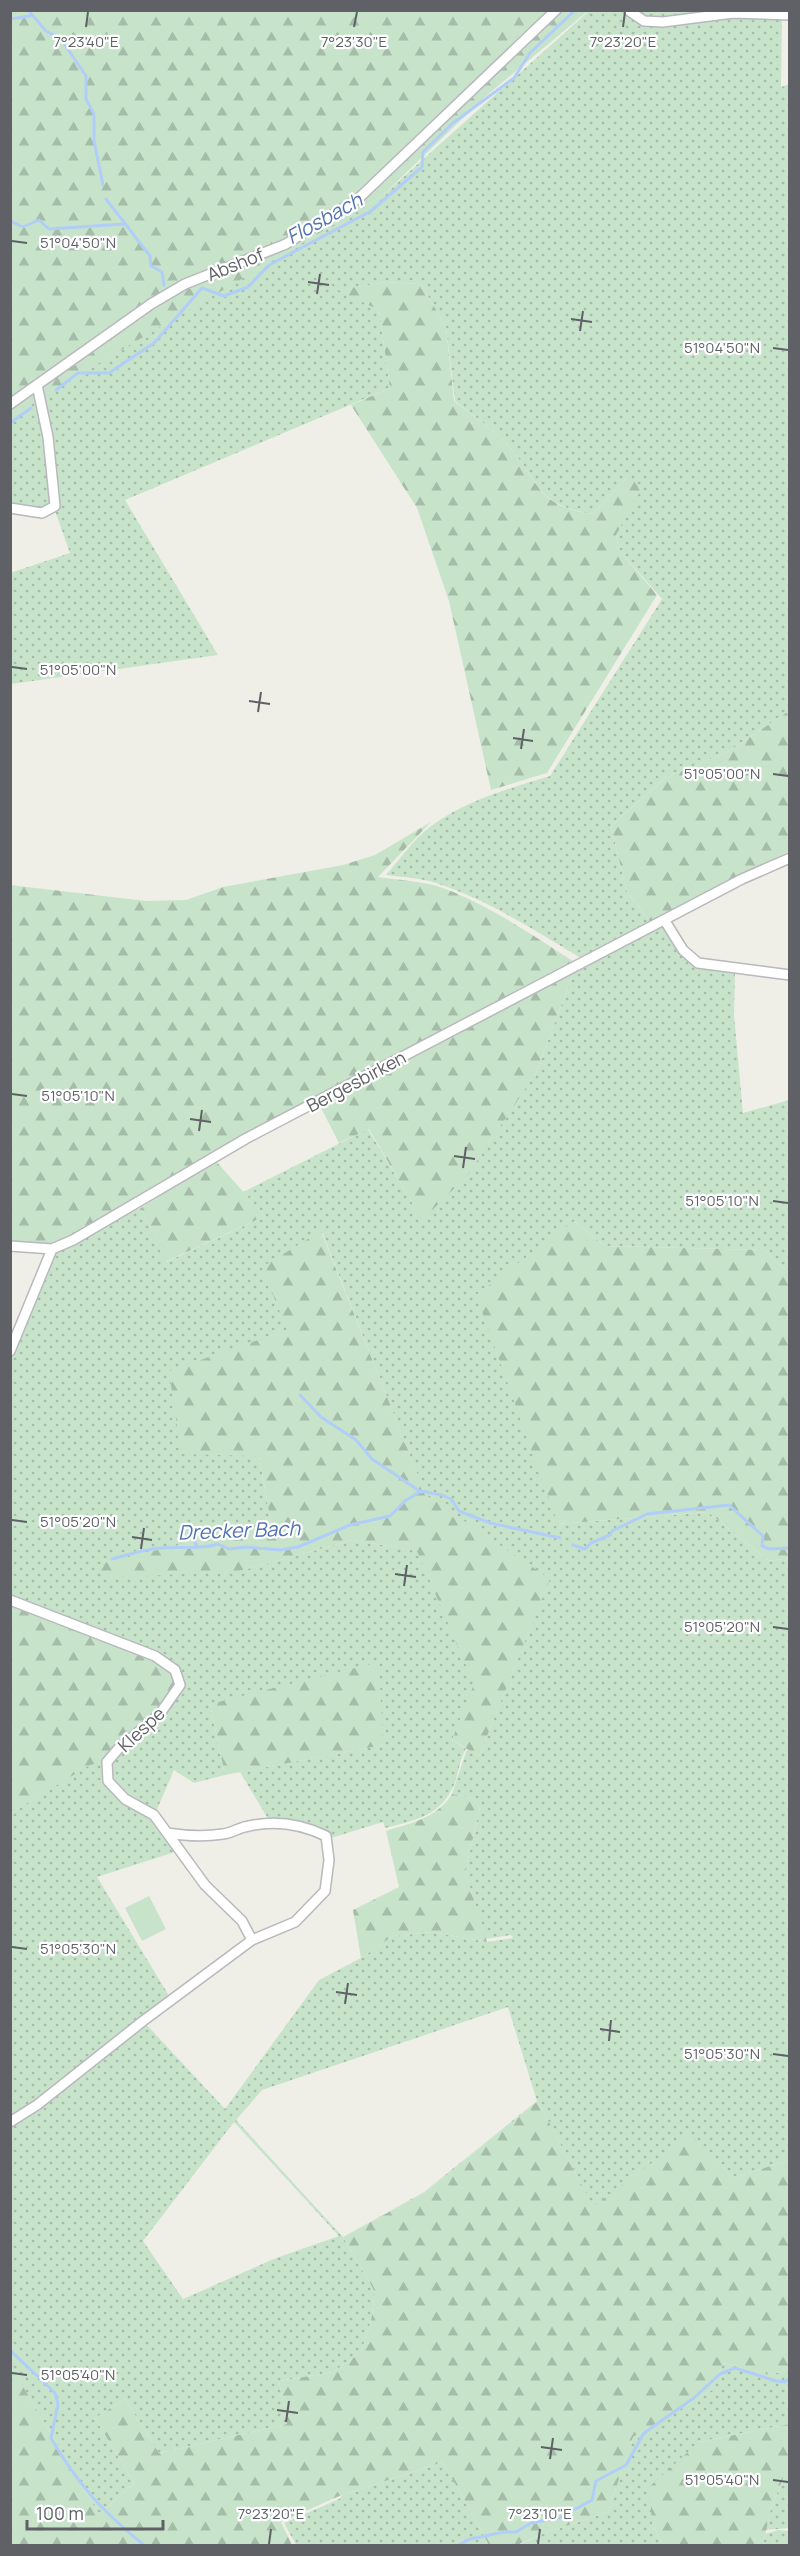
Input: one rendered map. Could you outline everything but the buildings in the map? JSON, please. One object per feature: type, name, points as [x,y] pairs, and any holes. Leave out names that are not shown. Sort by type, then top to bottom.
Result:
[{"type":"street","name":"Abshof","points":[[10,404],[151,304],[177,289],[286,244],[359,198],[556,10]]},
{"type":"street","points":[[628,10],[644,21],[663,22],[733,13],[789,15]]},
{"type":"street","points":[[10,508],[42,513],[55,506],[48,437],[37,385]]},
{"type":"street","name":"Bergesbirken","points":[[52,1249],[74,1240],[247,1138],[789,858]]},
{"type":"street","points":[[665,921],[683,950],[698,963],[789,975]]},
{"type":"street","points":[[10,1246],[52,1249],[10,1352]]},
{"type":"street","name":"Klespe","points":[[10,1600],[155,1656],[175,1670],[180,1685],[170,1701],[107,1761],[108,1781],[125,1799],[153,1815],[205,1885],[242,1921],[252,1940]]},
{"type":"street","points":[[10,2122],[37,2105],[143,2021],[252,1940],[295,1922],[324,1892],[329,1860],[326,1836],[306,1826],[271,1824],[249,1826],[225,1834],[189,1837],[167,1833]]},
{"type":"green space","points":[[10,11],[588,11],[486,96],[382,196],[11,415]]},
{"type":"green space","points":[[589,11],[625,11],[643,22],[709,17],[782,17],[781,87],[790,84],[789,711],[729,751],[665,778],[611,826],[627,892],[651,923],[584,960],[475,898],[430,881],[386,875],[421,835],[447,816],[490,796],[550,776],[662,599],[619,550],[616,535],[628,476],[593,514],[560,505],[541,491],[508,445],[455,401],[446,327],[421,284],[386,282],[340,290],[379,310],[390,388],[125,500],[218,655],[11,684],[10,573],[70,553],[54,508],[42,396],[382,196]]},
{"type":"green space","points":[[631,11],[727,11],[644,20]]},
{"type":"green space","points":[[386,282],[421,284],[446,327],[454,401],[508,445],[534,482],[550,499],[574,510],[593,514],[628,476],[642,488],[616,535],[619,550],[657,595],[547,773],[491,790],[449,601],[417,508],[351,405],[390,388],[379,310],[338,290]]},
{"type":"green space","points":[[38,398],[54,501],[42,511],[11,505],[11,415]]},
{"type":"green space","points":[[789,711],[789,851],[651,923],[627,892],[611,826],[665,778],[729,751]]},
{"type":"green space","points":[[431,822],[378,877],[430,884],[454,892],[508,920],[576,963],[52,1249],[11,1246],[10,885],[146,901],[186,900],[223,887],[343,865],[375,855]]},
{"type":"green space","points":[[664,925],[695,966],[735,971],[734,1015],[743,1113],[789,1100],[789,1273],[764,1250],[605,1246],[574,1221],[558,1524],[708,1512],[769,1561],[789,1558],[789,2160],[734,2178],[690,2135],[593,2208],[538,2101],[426,2192],[343,2237],[375,2292],[371,2321],[361,2352],[333,2372],[279,2381],[287,2424],[159,2453],[125,2399],[95,2418],[134,2483],[99,2515],[11,2366],[11,2124],[145,2023],[225,2109],[319,1980],[361,1958],[393,1936],[433,1932],[487,1942],[513,1938],[511,1935],[485,1939],[465,1872],[480,1808],[473,1798],[452,1794],[468,1749],[479,1756],[549,1579],[426,1496],[322,1232],[287,1330],[259,1456],[271,1523],[95,1566],[239,1571],[353,1540],[418,1551],[475,1684],[452,1740],[466,1749],[451,1792],[437,1808],[428,1814],[419,1819],[385,1828],[383,1822],[331,1838],[325,1831],[270,1822],[240,1772],[383,1745],[210,1704],[225,1775],[194,1783],[174,1770],[155,1814],[130,1800],[113,1781],[109,1762],[11,1598],[11,1357],[54,1250],[141,1208],[166,1262],[265,1216],[243,1192],[368,1129],[422,1219],[536,1073],[575,968]],"holes":[[[508,2007],[537,2101],[424,2192],[343,2237],[236,2120],[262,2090]],[[234,2122],[339,2236],[276,2258],[183,2299],[143,2241]]]},
{"type":"green space","points":[[575,968],[536,1073],[467,1176],[422,1220],[369,1129],[339,1143],[320,1106]]},
{"type":"green space","points":[[215,1160],[265,1216],[165,1262],[141,1208]]},
{"type":"green space","points":[[574,1221],[605,1246],[764,1250],[789,1273],[789,1558],[769,1561],[708,1512],[558,1524],[476,1295]]},
{"type":"green space","points":[[321,1231],[426,1495],[550,1579],[479,1756],[452,1740],[474,1684],[417,1551],[353,1540],[239,1571],[109,1578],[95,1565],[271,1523],[259,1456],[181,1454],[169,1371],[287,1330],[262,1267]]},
{"type":"green space","points":[[11,1602],[153,1657],[174,1671],[177,1685],[168,1700],[106,1761],[90,1765],[11,1813]]},
{"type":"green space","points":[[379,1662],[383,1745],[225,1775],[210,1704]]},
{"type":"green space","points":[[106,1761],[107,1781],[153,1816],[178,1851],[97,1877],[171,1999],[11,2119],[11,1813],[90,1764]]},
{"type":"green space","points":[[452,1794],[473,1798],[480,1808],[465,1872],[487,1942],[433,1932],[393,1936],[361,1958],[353,1910],[399,1887],[386,1831],[431,1814],[439,1809]]},
{"type":"green space","points":[[149,1896],[166,1929],[142,1941],[125,1908]]},
{"type":"green space","points":[[538,2101],[593,2207],[690,2134],[734,2178],[789,2160],[789,2369],[770,2375],[723,2363],[712,2390],[633,2437],[608,2512],[542,2534],[517,2545],[489,2545],[443,2462],[337,2497],[281,2522],[292,2545],[11,2545],[11,2366],[99,2515],[134,2483],[95,2418],[125,2399],[159,2453],[287,2424],[279,2381],[333,2372],[361,2352],[371,2321],[375,2292],[343,2237],[426,2192]]},
{"type":"green space","points":[[723,2363],[770,2375],[789,2369],[789,2424],[699,2442],[652,2522],[662,2545],[517,2546],[542,2534],[608,2512],[633,2437],[712,2390]]},
{"type":"green space","points":[[789,2424],[789,2464],[771,2508],[763,2545],[662,2545],[652,2522],[649,2487],[699,2442]]},
{"type":"green space","points":[[443,2462],[489,2545],[296,2545],[284,2523],[339,2499],[343,2495]]},
{"type":"green space","points":[[789,2464],[789,2528],[766,2530],[771,2508]]},
{"type":"green space","points":[[778,2530],[789,2531],[789,2545],[763,2546],[765,2534]]},
{"type":"waterway","points":[[28,10],[46,31],[61,39],[86,76],[86,99],[94,114],[94,141],[103,185]]},
{"type":"waterway","name":"Flosbach","points":[[56,390],[78,373],[109,373],[154,343],[202,288],[224,296],[248,287],[269,265],[371,211],[422,167],[423,152],[453,123],[514,78],[530,53],[575,10]]},
{"type":"waterway","points":[[10,19],[30,16]]},
{"type":"waterway","points":[[106,199],[150,256],[151,266],[162,272],[164,285]]},
{"type":"waterway","points":[[10,221],[23,227],[39,220],[49,229],[125,224]]},
{"type":"waterway","name":"Flosbach","points":[[10,423],[31,408]]},
{"type":"waterway","points":[[300,1395],[321,1417],[356,1440],[372,1459],[421,1492]]},
{"type":"waterway","name":"Drecker Bach","points":[[112,1559],[154,1549],[205,1547],[218,1544],[229,1549],[246,1547],[280,1550],[298,1547],[350,1525],[390,1516],[405,1501],[421,1491],[451,1499],[459,1511],[490,1523],[560,1538]]},
{"type":"waterway","name":"Drecker Bach","points":[[573,1545],[585,1549],[591,1543],[610,1535],[612,1531],[647,1514],[729,1505],[763,1536],[762,1546],[769,1549],[790,1548]]},
{"type":"waterway","points":[[189,1528],[196,1545]]},
{"type":"waterway","name":"Drecker Bach","points":[[10,2350],[55,2393],[58,2404],[51,2438],[71,2470],[92,2497],[145,2546]]},
{"type":"waterway","name":"Drecker Bach","points":[[457,2546],[470,2539],[504,2532],[516,2532],[531,2523],[559,2518],[592,2500],[596,2481],[626,2465],[644,2433],[694,2398],[720,2374],[735,2368],[776,2381],[785,2382],[790,2378]]}]
